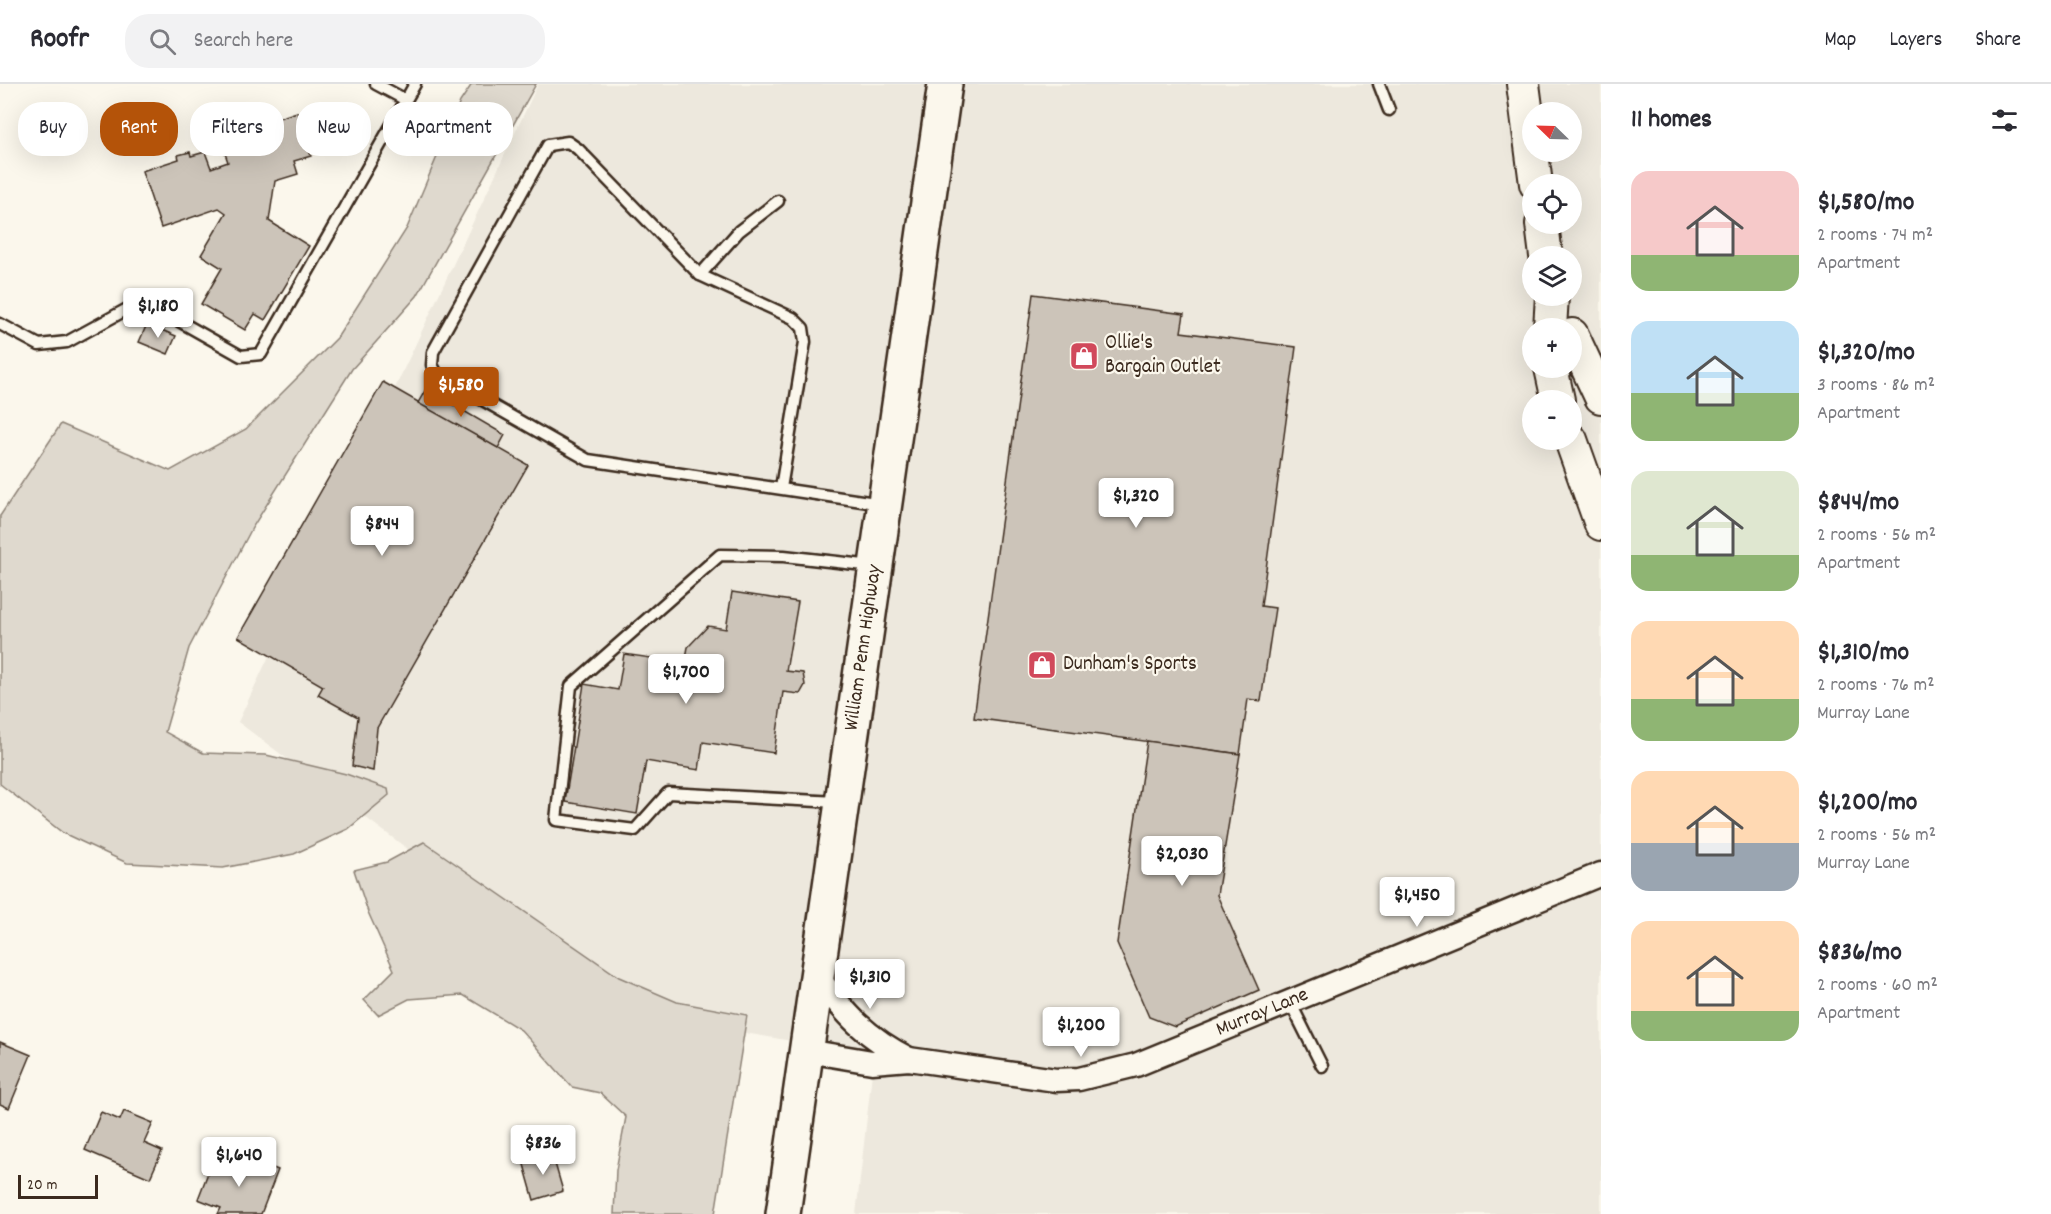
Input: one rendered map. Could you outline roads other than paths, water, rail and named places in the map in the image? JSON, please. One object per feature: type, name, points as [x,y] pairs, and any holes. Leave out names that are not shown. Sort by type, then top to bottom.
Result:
[{"type":"highway","name":"William Penn Highway","points":[[783,1214],[945,84]]},
{"type":"main road","points":[[1523,84],[1535,174]]},
{"type":"main road","points":[[1582,356],[1601,397]]},
{"type":"main road","points":[[1575,450],[1601,524]]},
{"type":"street","name":"Murray Lane","points":[[807,1052],[872,1062],[909,1059],[1032,1078],[1079,1079],[1136,1065],[1601,874]]},
{"type":"street","name":"Murray Lane","points":[[818,977],[842,1010],[864,1032],[909,1059]]},
{"type":"lane","points":[[376,84],[406,100]]},
{"type":"lane","points":[[0,324],[39,345],[67,342],[130,307],[156,308],[241,356],[261,354],[415,84]]},
{"type":"lane","points":[[1379,84],[1389,110]]},
{"type":"lane","points":[[781,488],[805,342],[804,328],[793,318],[700,275],[578,149],[568,142],[548,145],[433,352],[432,366],[437,374],[588,460],[885,504]]},
{"type":"lane","points":[[700,275],[727,242],[778,201]]},
{"type":"lane","points":[[842,803],[668,793],[635,830],[556,820],[571,686],[720,555],[784,556],[876,566]]},
{"type":"lane","points":[[1290,1002],[1322,1066]]},
{"type":"place","name":"Ollie's Bargain Outlet","points":[[1084,356]]},
{"type":"place","name":"Dunham's Sports","points":[[1042,665]]}]
